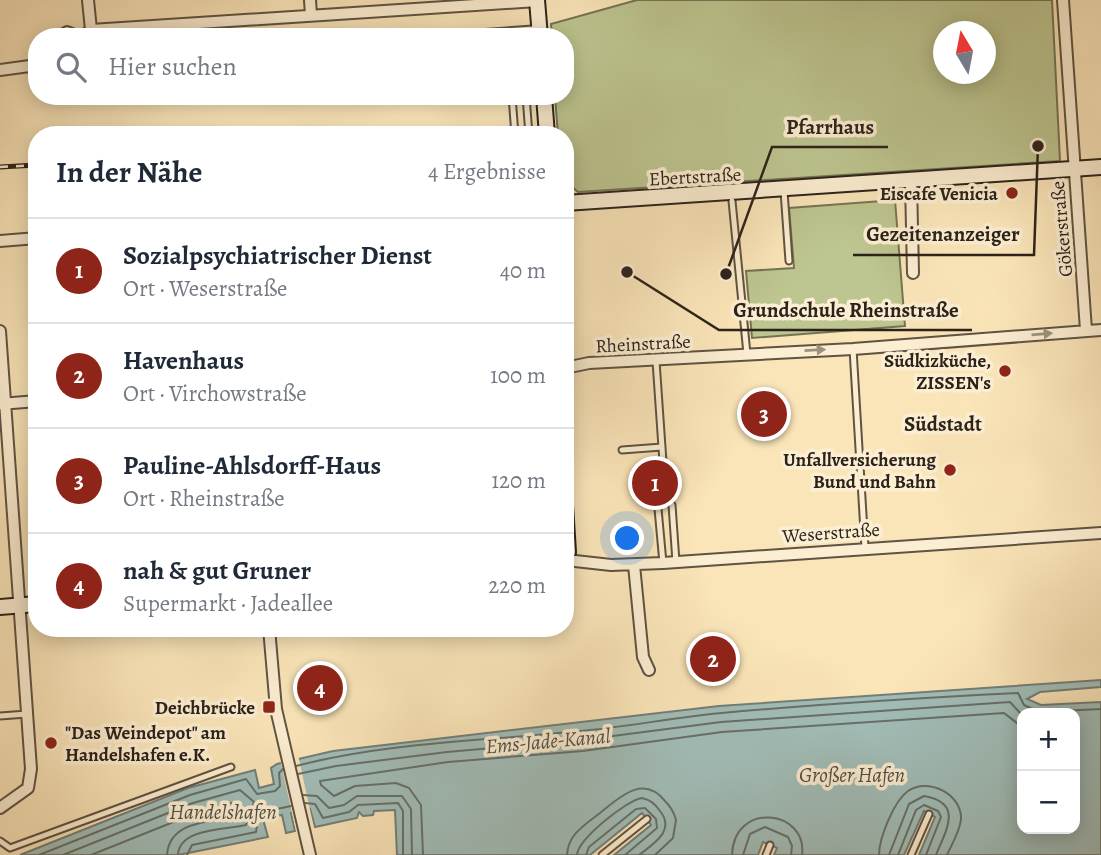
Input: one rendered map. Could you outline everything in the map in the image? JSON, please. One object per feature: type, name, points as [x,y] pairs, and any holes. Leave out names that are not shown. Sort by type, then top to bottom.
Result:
[{"type":"street","points":[[85,28],[88,0]]},
{"type":"street","points":[[310,0],[311,15]]},
{"type":"street","name":"Gökerstraße","points":[[1063,0],[1086,330]]},
{"type":"street","points":[[156,28],[537,1],[539,28]]},
{"type":"street","points":[[0,70],[28,66]]},
{"type":"street","points":[[545,105],[546,126]]},
{"type":"street","name":"Ebertstraße","points":[[574,203],[732,197],[784,190],[1101,167]]},
{"type":"street","points":[[911,181],[913,273]]},
{"type":"street","points":[[0,241],[28,239]]},
{"type":"street","name":"Rheinstraße","points":[[574,366],[1101,330]]},
{"type":"street","points":[[0,331],[31,769],[28,788],[0,808]]},
{"type":"street","points":[[3,403],[28,402]]},
{"type":"street","points":[[0,506],[13,505]]},
{"type":"street","name":"Weserstraße","points":[[574,562],[634,565],[1101,533]]},
{"type":"street","points":[[634,565],[643,657],[649,670]]},
{"type":"street","points":[[0,607],[28,605]]},
{"type":"street","points":[[270,637],[276,709],[310,855]]},
{"type":"lane","points":[[513,105],[514,126]]},
{"type":"lane","points":[[526,105],[528,126]]},
{"type":"lane","points":[[784,190],[789,261]]},
{"type":"lane","points":[[732,197],[747,354]]},
{"type":"lane","points":[[853,349],[865,548]]},
{"type":"lane","points":[[656,361],[662,447],[670,479]]},
{"type":"lane","points":[[622,450],[662,447]]},
{"type":"lane","points":[[657,498],[663,563]]},
{"type":"lane","points":[[672,505],[676,562]]},
{"type":"lane","points":[[0,716],[27,713]]},
{"type":"lane","points":[[0,841],[10,848],[232,767]]},
{"type":"lane","points":[[911,855],[929,814]]},
{"type":"lane","points":[[602,855],[646,819]]},
{"type":"lane","points":[[766,855],[770,845]]},
{"type":"green space","points":[[637,0],[1052,0],[1060,161],[578,192],[574,189],[574,126],[557,126],[556,105],[574,105],[574,28],[551,28],[551,24]]},
{"type":"green space","points":[[895,200],[905,326],[752,338],[746,271],[794,268],[789,208]]},
{"type":"water","name":"Großer Hafen","points":[[1101,680],[1101,687],[1040,692],[1027,699],[1041,705],[1101,702],[1101,855],[919,855],[935,817],[924,811],[904,855],[774,855],[777,848],[763,842],[758,855],[614,855],[651,825],[642,813],[590,855],[397,855],[395,810],[374,811],[373,815],[363,816],[359,812],[357,818],[315,827],[310,809],[291,813],[295,831],[286,833],[282,815],[263,819],[268,837],[178,855],[20,855],[188,788],[255,770],[259,788],[274,784],[271,768],[277,764],[333,751],[719,706]]},
{"type":"pier","points":[[298,755],[314,828],[308,813],[295,816],[299,831],[296,831],[280,759]]},
{"type":"railway","points":[[0,167],[28,165]]},
{"type":"place","name":"Gezeitenanzeiger","points":[[1038,146]]},
{"type":"place","name":"Eiscafe Venicia","points":[[1012,193]]},
{"type":"place","name":"Grundschule Rheinstraße","points":[[627,272]]},
{"type":"place","name":"Pfarrhaus","points":[[726,274]]},
{"type":"place","name":"Südkizküche, ZISSEN's","points":[[1005,371]]},
{"type":"place","name":"Pauline-Ahlsdorff-Haus","points":[[764,414]]},
{"type":"place","name":"Unfallversicherung Bund und Bahn","points":[[950,470]]},
{"type":"place","name":"Sozialpsychiatrischer Dienst","points":[[655,483]]},
{"type":"place","name":"Havenhaus","points":[[713,659]]},
{"type":"place","name":"nah & gut Gruner","points":[[320,688]]},
{"type":"place","name":"Deichbrücke","points":[[269,707]]},
{"type":"place","name":"\"Das Weindepot\" am Handelshafen e.K.","points":[[51,743]]},
{"type":"district","name":"Südstadt","points":[[943,424]]},
{"type":"water label","name":"Ems-Jade-Kanal","points":[[548,741]]},
{"type":"water label","name":"Handelshafen","points":[[223,812]]}]
